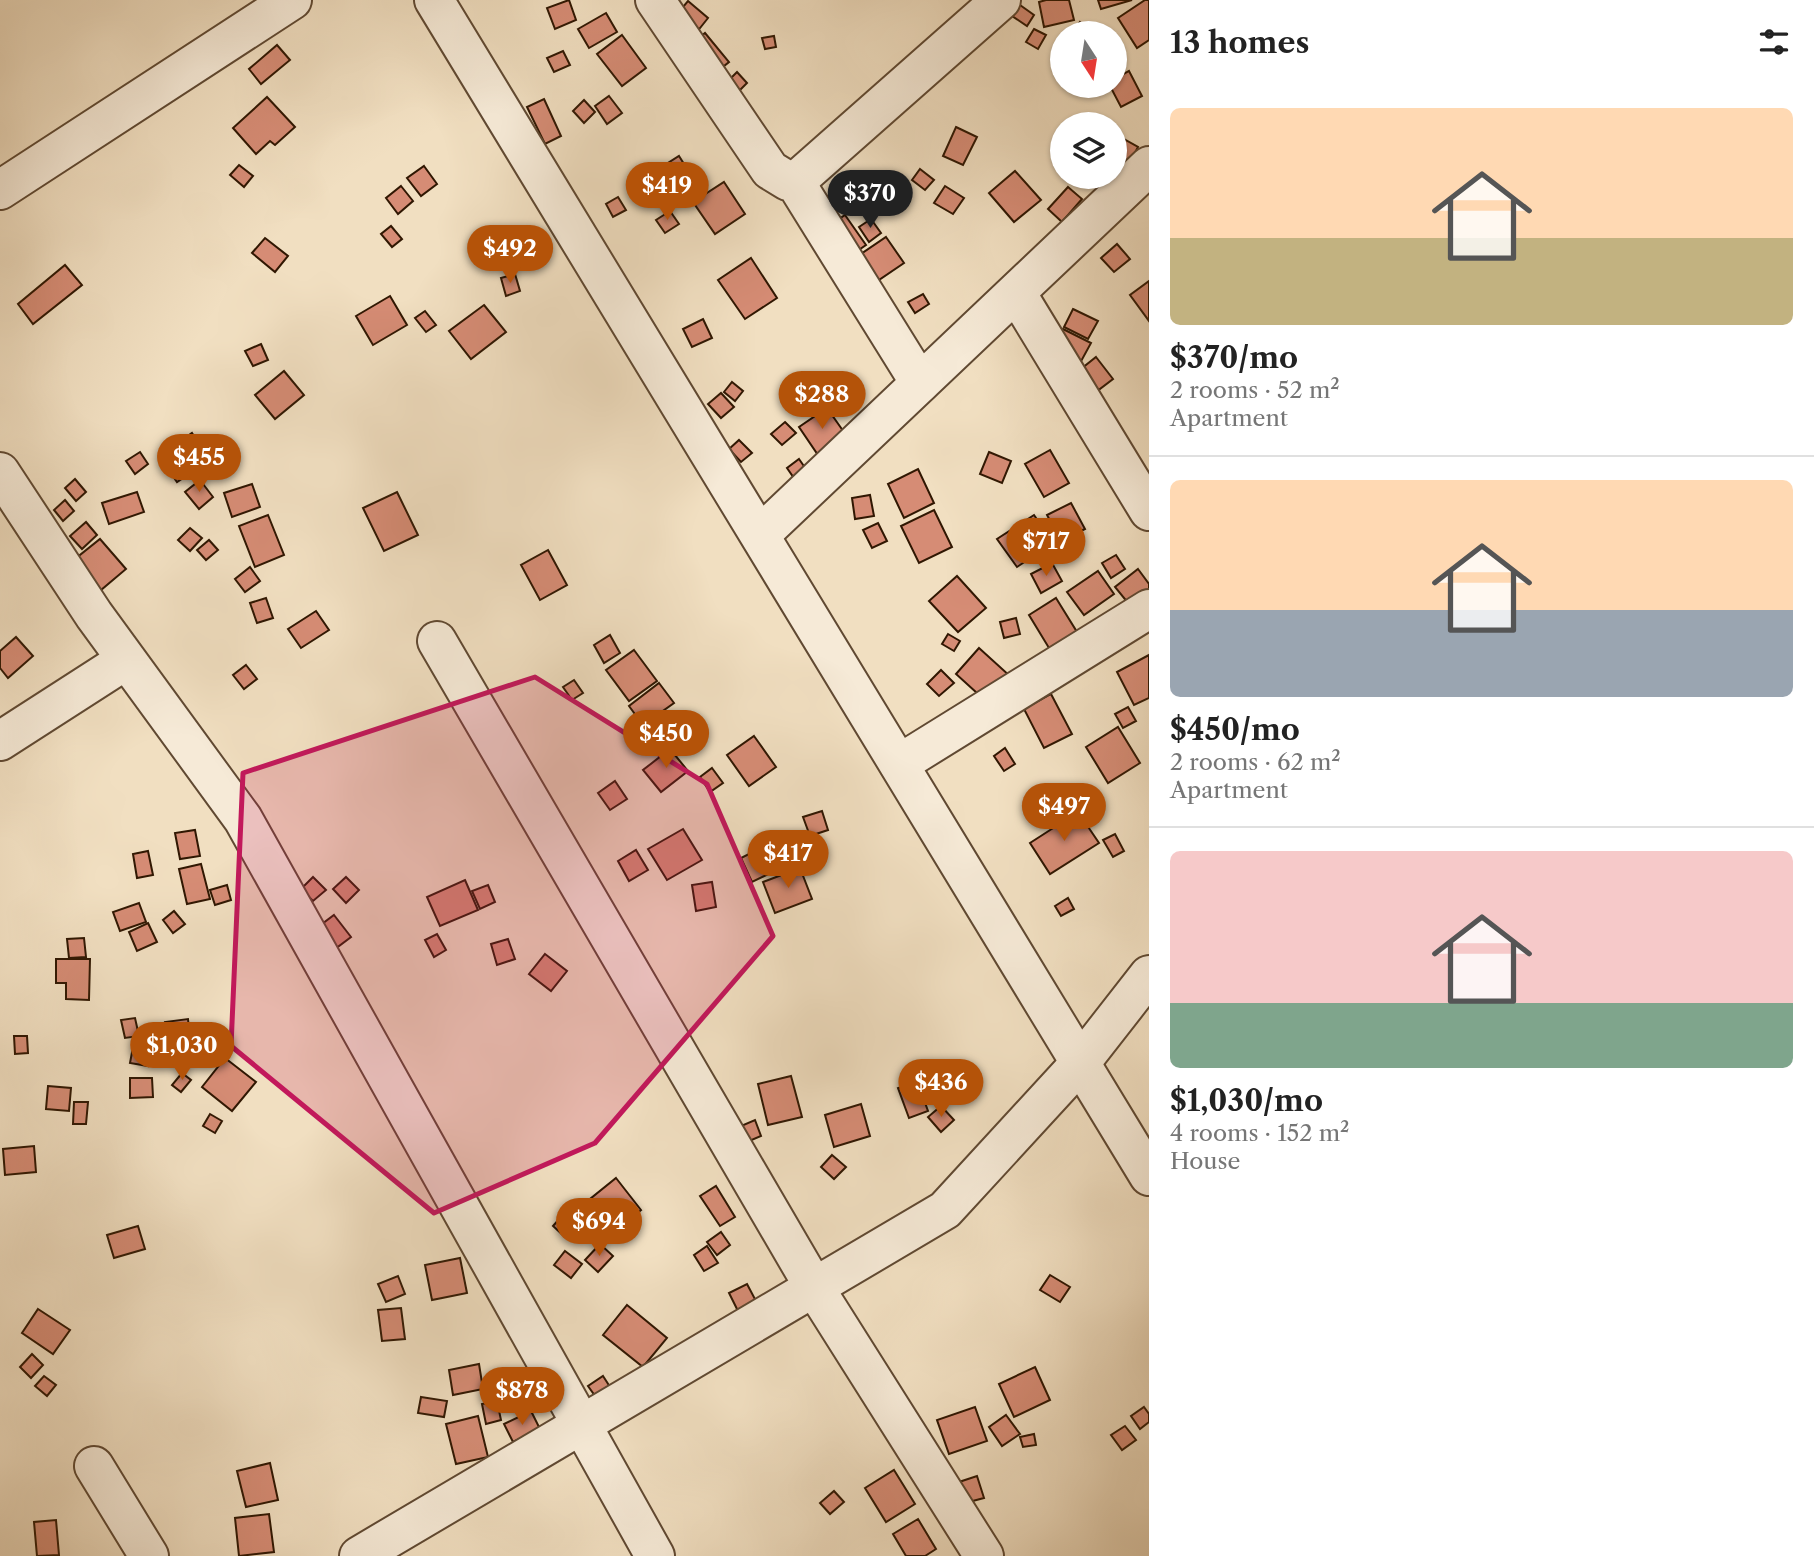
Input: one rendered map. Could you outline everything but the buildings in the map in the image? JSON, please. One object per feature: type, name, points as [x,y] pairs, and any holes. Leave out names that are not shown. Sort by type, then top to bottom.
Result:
[{"type":"street","points":[[0,190],[292,0]]},
{"type":"street","points":[[434,0],[1149,1175]]},
{"type":"street","points":[[655,0],[770,170],[788,181],[795,181],[1001,0]]},
{"type":"street","points":[[760,535],[1149,166]]},
{"type":"street","points":[[795,181],[920,383]]},
{"type":"street","points":[[1017,294],[1149,511]]},
{"type":"street","points":[[0,472],[94,615],[243,819],[655,1556]]},
{"type":"street","points":[[899,764],[1149,609]]},
{"type":"street","points":[[437,641],[814,1287],[984,1556]]},
{"type":"street","points":[[0,741],[126,660]]},
{"type":"street","points":[[359,1556],[945,1210],[1081,1062],[1149,975]]},
{"type":"street","points":[[94,1466],[149,1556]]},
{"type":"highlighted area","points":[[535,677],[707,784],[773,936],[595,1143],[434,1213],[231,1046],[243,773]]}]
